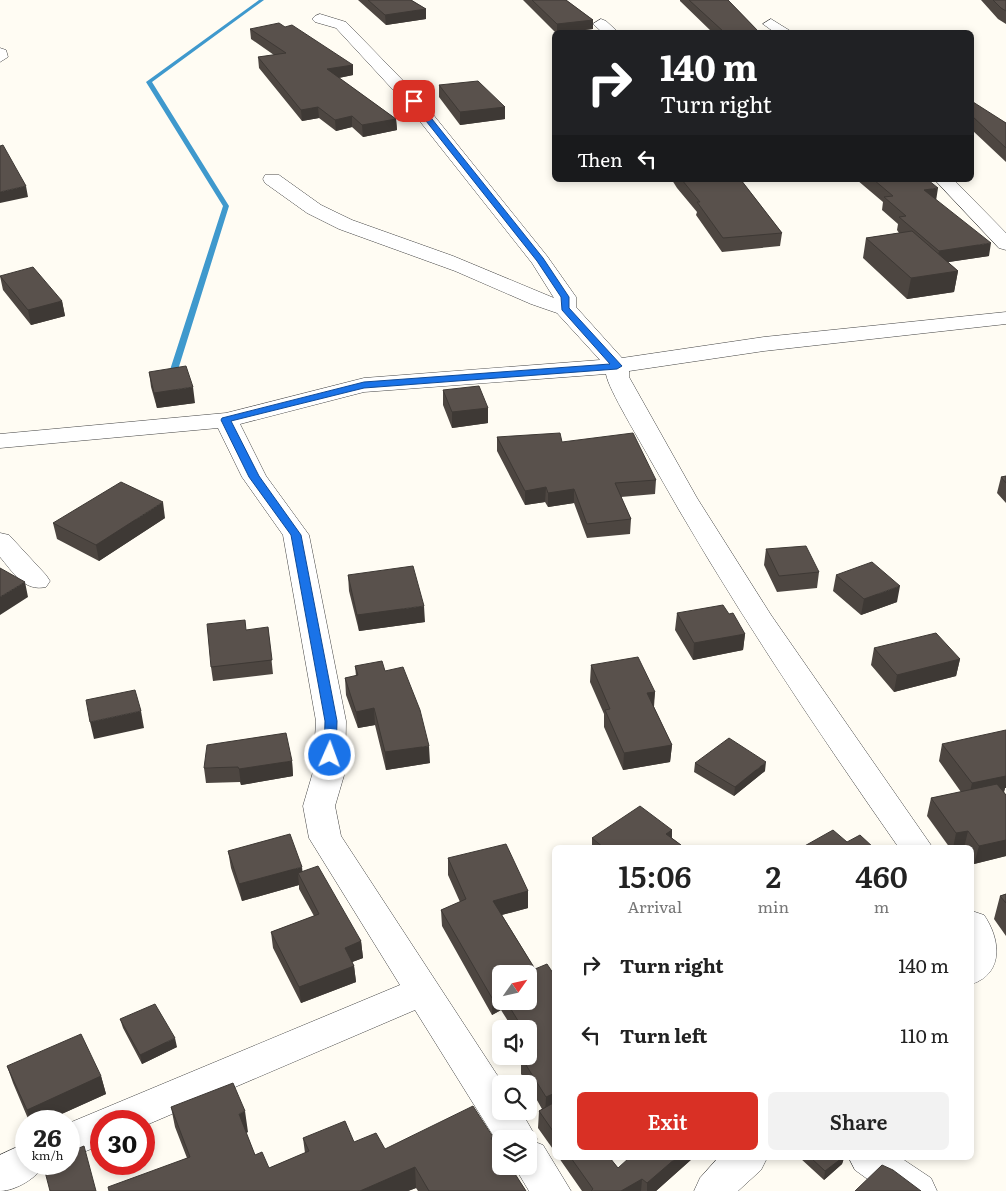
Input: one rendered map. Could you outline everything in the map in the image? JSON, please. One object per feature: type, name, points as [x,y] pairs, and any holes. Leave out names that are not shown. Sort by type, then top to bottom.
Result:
[{"type":"street","points":[[320,18],[341,25],[414,101],[540,260],[565,297],[565,308]]},
{"type":"street","points":[[272,180],[328,217],[401,247],[476,272],[515,292],[542,303],[565,308],[617,366],[618,377],[649,438],[755,611],[915,845]]},
{"type":"street","points":[[946,182],[1006,244]]},
{"type":"street","points":[[0,441],[226,420],[364,385],[617,366],[764,344],[1006,318]]},
{"type":"street","points":[[226,420],[254,477],[296,535],[331,721],[330,772],[319,806],[325,838],[511,1130]]},
{"type":"street","points":[[0,541],[36,581]]},
{"type":"street","points":[[974,926],[977,930],[981,947],[974,965]]},
{"type":"street","points":[[141,1110],[424,991]]},
{"type":"street","points":[[714,1191],[726,1175],[745,1160]]},
{"type":"street","points":[[872,1160],[917,1191]]},
{"type":"street","points":[[0,1175],[15,1167]]},
{"type":"street","points":[[537,1169],[551,1191]]},
{"type":"building","points":[[368,0],[411,0],[426,9],[385,15]]},
{"type":"building","points":[[532,0],[566,0],[593,20],[557,24]]},
{"type":"building","points":[[689,0],[728,0],[757,30],[722,30]]},
{"type":"building","points":[[993,0],[1006,0],[1006,11],[1001,8]]},
{"type":"building","points":[[279,23],[285,27],[292,25],[353,65],[327,69],[396,119],[362,125],[352,116],[335,120],[318,107],[301,110],[258,57],[286,53],[250,29]]},
{"type":"building","points":[[478,81],[505,107],[460,112],[439,85]]},
{"type":"building","points":[[974,103],[1006,123],[1006,148],[974,118]]},
{"type":"building","points":[[3,145],[26,186],[0,192],[0,146]]},
{"type":"building","points":[[684,182],[743,182],[782,233],[723,238],[697,202],[700,202]]},
{"type":"building","points":[[876,182],[930,182],[938,188],[924,190],[991,243],[939,251],[899,217],[906,216],[884,197],[893,196]]},
{"type":"building","points":[[912,231],[958,271],[911,278],[866,238]]},
{"type":"building","points":[[33,267],[62,301],[28,310],[0,276]]},
{"type":"building","points":[[186,366],[193,387],[154,393],[149,372]]},
{"type":"building","points":[[479,386],[488,408],[452,412],[443,390]]},
{"type":"building","points":[[560,433],[562,442],[633,433],[656,480],[615,483],[631,519],[587,524],[574,489],[548,493],[546,487],[525,491],[497,437]]},
{"type":"building","points":[[1006,476],[1006,483],[1001,477]]},
{"type":"building","points":[[121,482],[163,502],[96,545],[53,523]]},
{"type":"building","points":[[806,546],[819,572],[779,576],[766,549]]},
{"type":"building","points":[[872,562],[900,586],[864,599],[836,575]]},
{"type":"building","points":[[413,566],[424,606],[357,615],[348,575]]},
{"type":"building","points":[[0,568],[25,582],[0,597]]},
{"type":"building","points":[[723,605],[729,614],[733,613],[745,634],[694,643],[677,613]]},
{"type":"building","points":[[245,620],[246,630],[268,627],[272,660],[211,667],[207,624]]},
{"type":"building","points":[[936,633],[960,659],[897,675],[874,648]]},
{"type":"building","points":[[638,657],[655,692],[647,693],[672,745],[624,753],[605,710],[610,709],[591,665]]},
{"type":"building","points":[[382,661],[385,671],[403,667],[420,710],[429,746],[385,752],[374,708],[356,712],[345,678],[358,675],[355,666]]},
{"type":"building","points":[[135,690],[141,711],[90,722],[86,700]]},
{"type":"building","points":[[1006,730],[1006,776],[972,783],[942,744]]},
{"type":"building","points":[[286,733],[292,761],[239,769],[238,767],[204,768],[207,745]]},
{"type":"building","points":[[729,738],[766,762],[735,787],[695,763]]},
{"type":"building","points":[[997,784],[1006,795],[1006,840],[979,846],[968,831],[956,833],[931,798]]},
{"type":"building","points":[[640,806],[672,830],[666,834],[681,845],[600,845],[592,838]]},
{"type":"building","points":[[833,830],[847,842],[860,835],[871,845],[806,845]]},
{"type":"building","points":[[290,834],[302,867],[239,884],[228,851]]},
{"type":"building","points":[[506,844],[528,891],[493,901],[533,965],[492,965],[492,998],[441,910],[466,899],[448,858]]},
{"type":"building","points":[[318,866],[361,941],[345,948],[354,966],[299,987],[271,932],[319,914],[298,873]]},
{"type":"building","points":[[1006,894],[1006,903],[1000,896]]},
{"type":"building","points":[[547,964],[552,972],[552,1094],[546,1097],[537,1083],[537,1075],[532,1075],[526,1065],[537,1065],[537,1020],[518,1020],[511,1010],[538,1010],[538,968]]},
{"type":"building","points":[[155,1004],[175,1038],[140,1055],[120,1019]]},
{"type":"building","points":[[81,1034],[101,1076],[27,1110],[7,1066]]},
{"type":"building","points":[[233,1083],[245,1111],[239,1114],[255,1155],[262,1152],[269,1168],[309,1151],[303,1138],[345,1121],[354,1142],[376,1133],[385,1149],[473,1106],[492,1135],[492,1175],[516,1175],[526,1191],[429,1191],[415,1167],[360,1191],[109,1191],[108,1187],[141,1175],[155,1175],[155,1170],[190,1157],[171,1107]]},
{"type":"building","points":[[552,1104],[552,1130],[539,1111]]},
{"type":"building","points":[[84,1146],[90,1175],[92,1175],[96,1191],[50,1191],[46,1175],[80,1175],[80,1148]]},
{"type":"building","points":[[572,1160],[612,1160],[618,1168],[627,1160],[674,1160],[647,1183],[642,1179],[621,1191],[591,1191],[593,1189]]},
{"type":"building","points":[[813,1160],[839,1160],[825,1171]]},
{"type":"building","points":[[882,1165],[893,1170],[921,1191],[855,1191]]},
{"type":"waterway","points":[[173,373],[226,206],[149,82],[262,0]]},
{"type":"route","points":[[330,755],[331,721],[301,570],[296,535],[288,520],[271,503],[254,477],[226,420],[273,409],[326,393],[364,385],[617,366],[565,308],[565,297],[540,260],[414,101]]}]
